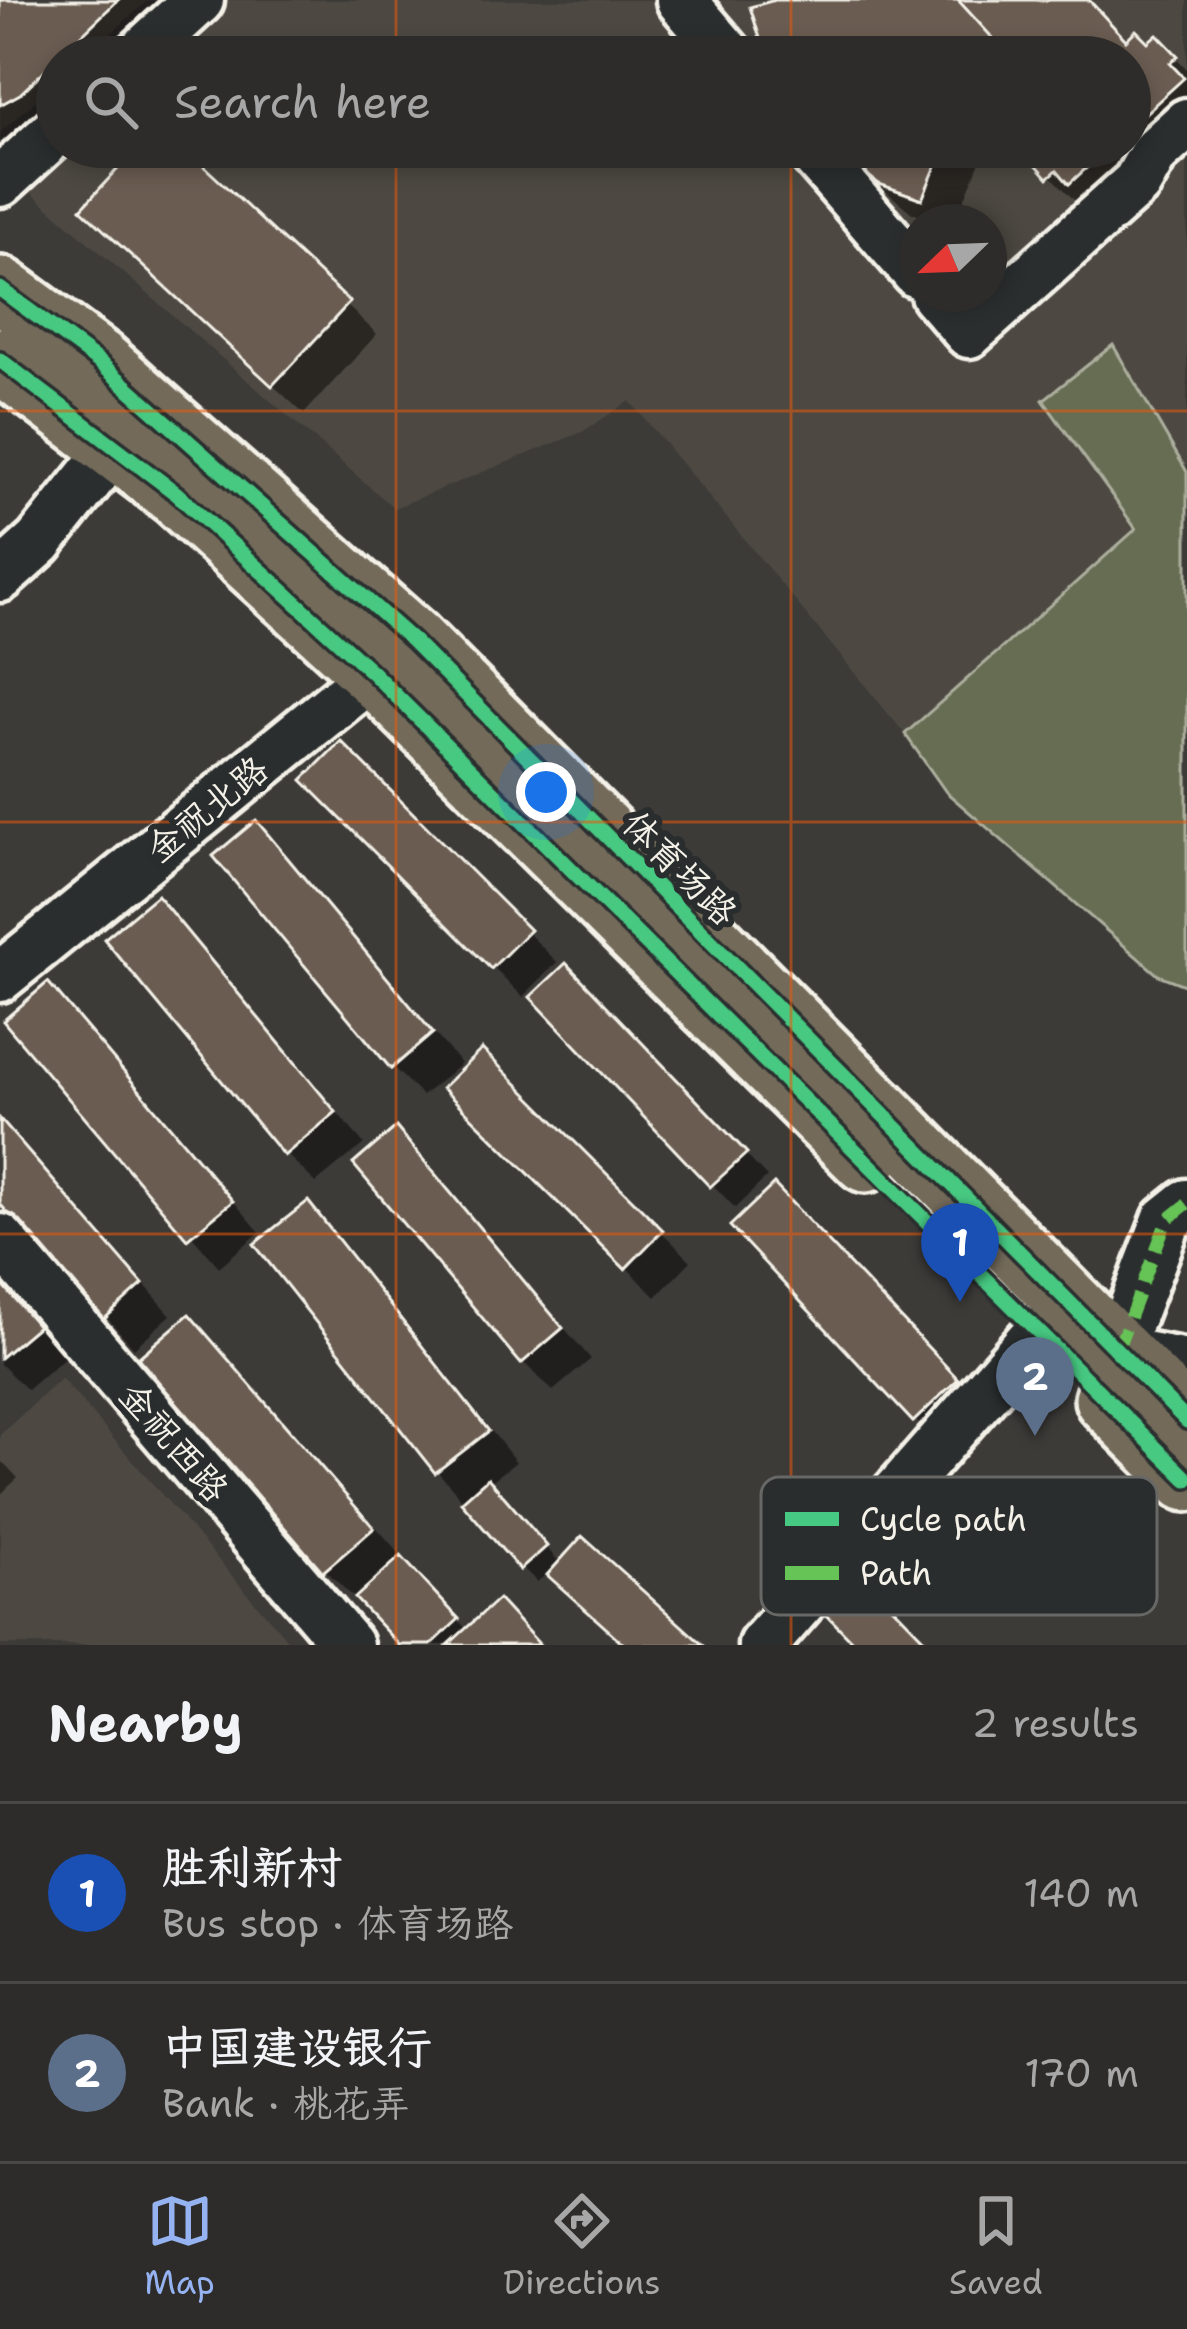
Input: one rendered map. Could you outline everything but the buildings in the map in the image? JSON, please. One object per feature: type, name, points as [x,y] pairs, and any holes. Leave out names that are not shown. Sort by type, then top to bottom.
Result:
[{"type":"main road","name":"体育场路","points":[[0,289],[117,378],[1187,1479]]},
{"type":"main road","name":"体育场路","points":[[0,360],[393,657],[1187,1421]]},
{"type":"street","points":[[160,36],[199,0]]},
{"type":"street","points":[[680,0],[712,36]]},
{"type":"street","points":[[1151,159],[1187,123]]},
{"type":"street","points":[[0,182],[36,149]]},
{"type":"street","points":[[826,168],[899,252]]},
{"type":"street","points":[[1007,299],[1137,183],[1146,168]]},
{"type":"street","points":[[951,312],[969,333],[993,312]]},
{"type":"street","points":[[0,577],[39,542],[115,448]]},
{"type":"street","name":"金祝北路","points":[[0,977],[393,657]]},
{"type":"street","points":[[1187,1204],[1167,1220],[1117,1351],[1187,1364]]},
{"type":"street","name":"金祝西路","points":[[0,1239],[348,1645]]},
{"type":"street","points":[[911,1477],[1040,1330]]},
{"type":"street","points":[[763,1645],[789,1615]]},
{"type":"shaded area","points":[[0,0],[149,0],[109,36],[36,36],[36,101],[0,133]]},
{"type":"shaded area","points":[[229,0],[1187,0],[1187,472],[1113,346],[1043,399],[1136,528],[905,734],[630,401],[582,432],[394,508],[26,188],[47,168],[1151,168],[1151,36],[190,36]]},
{"type":"shaded area","points":[[61,1378],[292,1645],[0,1645],[0,1435]]},
{"type":"green space","points":[[1113,345],[1187,472],[1187,986],[1158,975],[946,792],[905,734],[1136,529],[1043,400]]},
{"type":"marked path","points":[[1117,1351],[1167,1220],[1187,1204]]},
{"type":"cycle path","points":[[0,289],[99,362],[413,641],[1187,1421]]},
{"type":"cycle path","points":[[0,360],[177,494],[373,673],[1187,1479]]},
{"type":"place","name":"胜利新村","points":[[960,1302]]},
{"type":"place","name":"中国建设银行","points":[[1035,1436]]}]
